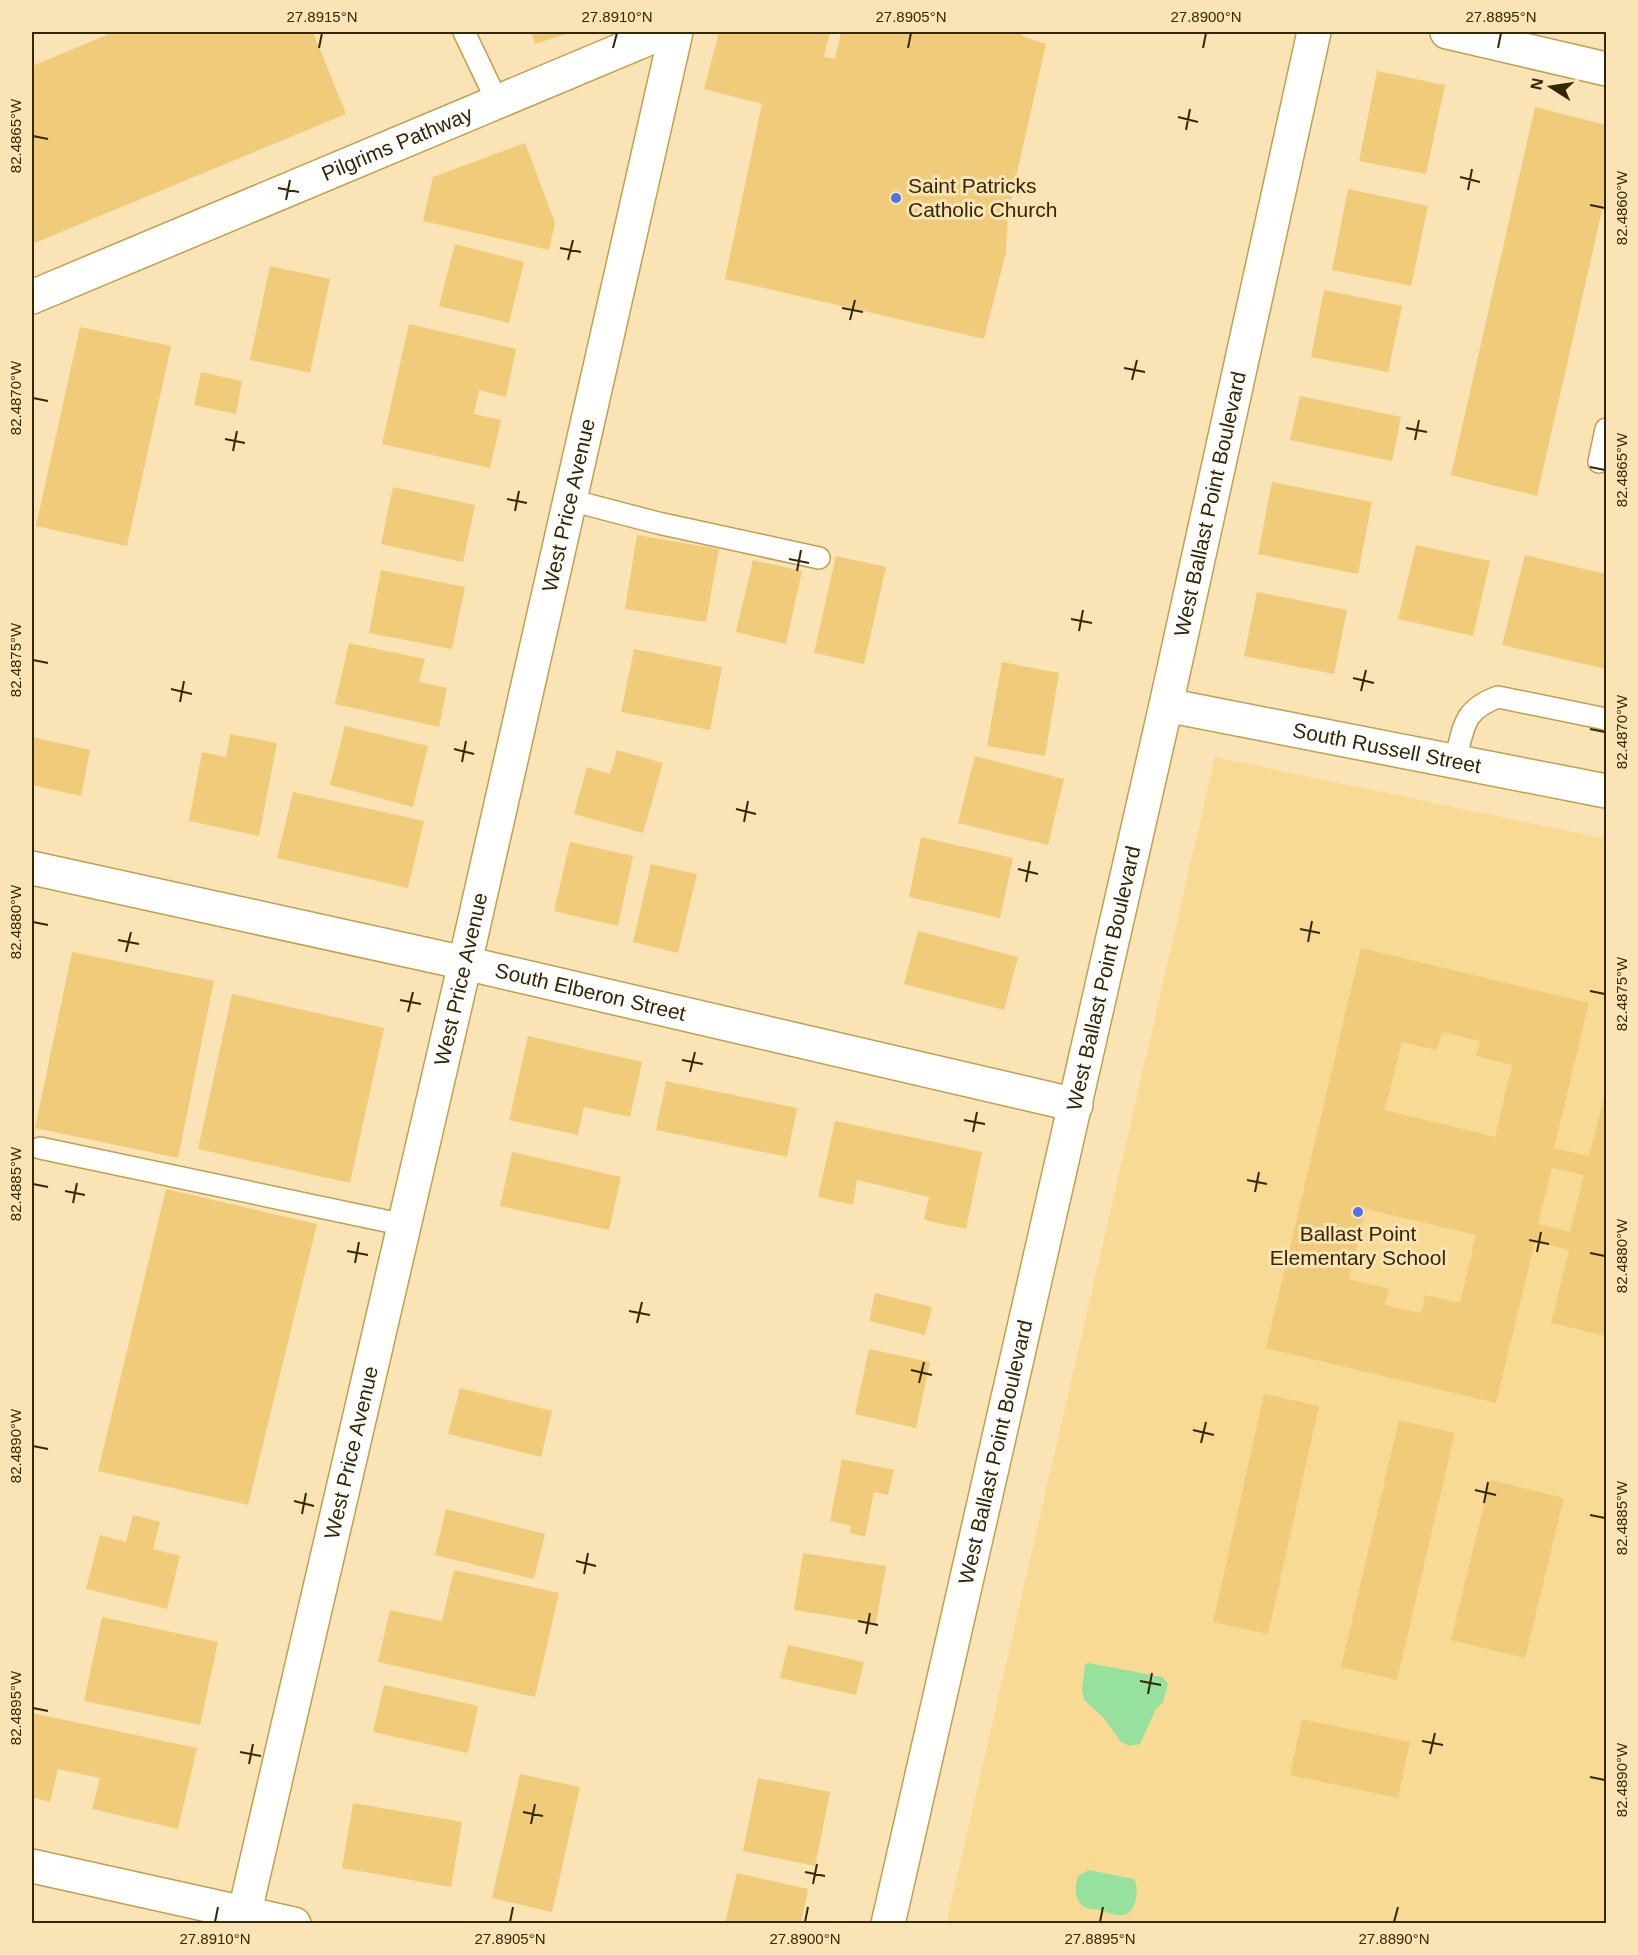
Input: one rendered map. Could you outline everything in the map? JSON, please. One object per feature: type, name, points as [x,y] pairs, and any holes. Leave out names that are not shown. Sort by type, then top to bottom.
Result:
[{"type":"street","name":"Pilgrims Pathway","points":[[32,297],[664,32]]},
{"type":"street","name":"West Price Avenue","points":[[244,1918],[405,1225],[676,32]]},
{"type":"street","name":"West Ballast Point Boulevard","points":[[888,1923],[1076,1105],[1314,32]]},
{"type":"street","points":[[1447,32],[1606,69]]},
{"type":"street","name":"South Russell Street","points":[[1166,705],[1606,790]]},
{"type":"street","name":"South Elberon Street","points":[[32,868],[465,963],[1076,1105]]},
{"type":"street","points":[[32,1866],[244,1918],[294,1923]]},
{"type":"lane","points":[[464,32],[497,101]]},
{"type":"lane","points":[[1599,462],[1606,429]]},
{"type":"lane","points":[[570,500],[658,523],[819,558]]},
{"type":"lane","points":[[1455,761],[1468,716],[1483,702],[1498,697],[1606,719]]},
{"type":"lane","points":[[40,1148],[405,1225]]},
{"type":"shaded area","name":"Ballast Point Elementary School","points":[[1215,757],[1606,839],[1606,1923],[946,1924]]},
{"type":"green space","points":[[1085,1664],[1162,1677],[1168,1684],[1163,1702],[1156,1709],[1140,1744],[1130,1746],[1121,1742],[1103,1717],[1084,1700],[1082,1691]]},
{"type":"green space","points":[[1089,1870],[1134,1879],[1137,1888],[1136,1900],[1128,1913],[1115,1915],[1089,1909],[1079,1903],[1076,1890],[1078,1876]]},
{"type":"building","points":[[114,32],[313,32],[346,114],[32,244],[32,66]]},
{"type":"building","points":[[531,32],[573,32],[535,44]]},
{"type":"building","points":[[719,32],[830,32],[824,57],[835,59],[841,32],[1023,32],[1022,36],[1046,44],[1008,213],[1006,252],[984,339],[725,279],[762,104],[704,89]]},
{"type":"building","points":[[1377,71],[1445,85],[1426,174],[1359,161]]},
{"type":"building","points":[[1535,107],[1606,125],[1606,193],[1537,496],[1451,475]]},
{"type":"building","points":[[525,143],[555,223],[549,250],[423,221],[433,177]]},
{"type":"building","points":[[1348,189],[1428,206],[1411,286],[1332,270]]},
{"type":"building","points":[[455,244],[524,262],[509,323],[439,306]]},
{"type":"building","points":[[270,266],[330,279],[310,373],[250,360]]},
{"type":"building","points":[[1324,290],[1402,306],[1388,372],[1311,357]]},
{"type":"building","points":[[409,324],[516,349],[506,397],[479,390],[474,414],[501,420],[490,468],[382,444]]},
{"type":"building","points":[[80,327],[171,346],[127,546],[36,526]]},
{"type":"building","points":[[201,372],[242,381],[236,414],[194,405]]},
{"type":"building","points":[[1300,396],[1401,417],[1392,461],[1290,440]]},
{"type":"building","points":[[1272,482],[1372,502],[1358,574],[1258,554]]},
{"type":"building","points":[[393,487],[475,505],[463,562],[381,544]]},
{"type":"building","points":[[637,535],[719,549],[706,622],[625,609]]},
{"type":"building","points":[[1416,545],[1490,561],[1473,636],[1398,619]]},
{"type":"building","points":[[1525,555],[1606,574],[1606,669],[1502,645]]},
{"type":"building","points":[[836,556],[886,567],[864,664],[814,653]]},
{"type":"building","points":[[753,560],[802,571],[786,644],[736,632]]},
{"type":"building","points":[[381,570],[465,587],[452,649],[369,633]]},
{"type":"building","points":[[1257,592],[1347,610],[1334,674],[1244,656]]},
{"type":"building","points":[[349,643],[425,659],[419,682],[447,688],[439,727],[335,704]]},
{"type":"building","points":[[634,649],[722,667],[710,730],[621,712]]},
{"type":"building","points":[[1002,662],[1059,673],[1045,756],[987,746]]},
{"type":"building","points":[[345,726],[428,746],[413,807],[330,785]]},
{"type":"building","points":[[230,734],[277,743],[259,836],[189,821],[202,752],[226,757]]},
{"type":"building","points":[[32,737],[90,750],[81,796],[32,785]]},
{"type":"building","points":[[617,750],[663,763],[643,833],[574,814],[587,767],[610,774]]},
{"type":"building","points":[[975,756],[1064,779],[1048,845],[958,823]]},
{"type":"building","points":[[293,792],[424,821],[408,888],[277,858]]},
{"type":"building","points":[[921,837],[1013,858],[1000,918],[909,897]]},
{"type":"building","points":[[570,842],[633,856],[618,926],[554,911]]},
{"type":"building","points":[[651,864],[697,874],[678,953],[633,942]]},
{"type":"building","points":[[918,931],[1018,957],[1004,1010],[904,984]]},
{"type":"building","points":[[1361,948],[1589,1003],[1554,1148],[1589,1156],[1606,1089],[1606,1336],[1551,1323],[1569,1250],[1535,1242],[1496,1403],[1266,1348]],"holes":[[[1442,1032],[1480,1041],[1476,1056],[1512,1065],[1495,1137],[1385,1110],[1402,1042],[1437,1050]],[[1552,1168],[1584,1175],[1570,1232],[1538,1224]],[[1366,1209],[1476,1235],[1460,1303],[1425,1295],[1421,1313],[1385,1305],[1389,1289],[1349,1279]]]},
{"type":"building","points":[[72,952],[214,981],[178,1158],[35,1128]]},
{"type":"building","points":[[232,994],[384,1028],[350,1183],[198,1149]]},
{"type":"building","points":[[528,1036],[642,1062],[630,1117],[584,1107],[578,1135],[509,1120]]},
{"type":"building","points":[[666,1081],[797,1108],[787,1157],[656,1130]]},
{"type":"building","points":[[835,1121],[982,1152],[966,1229],[924,1220],[929,1197],[857,1180],[853,1205],[818,1197]]},
{"type":"building","points":[[512,1152],[621,1177],[609,1230],[500,1206]]},
{"type":"building","points":[[166,1189],[317,1224],[248,1505],[98,1471]]},
{"type":"building","points":[[875,1293],[932,1307],[925,1335],[869,1321]]},
{"type":"building","points":[[869,1349],[930,1362],[916,1428],[855,1414]]},
{"type":"building","points":[[460,1388],[552,1411],[541,1457],[448,1434]]},
{"type":"building","points":[[1264,1394],[1319,1406],[1268,1634],[1213,1622]]},
{"type":"building","points":[[1399,1420],[1455,1433],[1397,1680],[1341,1667]]},
{"type":"building","points":[[842,1459],[894,1470],[888,1495],[874,1492],[865,1537],[850,1533],[851,1526],[830,1521]]},
{"type":"building","points":[[1490,1480],[1564,1498],[1525,1658],[1451,1640]]},
{"type":"building","points":[[446,1509],[545,1534],[534,1579],[435,1555]]},
{"type":"building","points":[[133,1515],[160,1522],[153,1549],[180,1556],[167,1609],[86,1589],[100,1535],[126,1542]]},
{"type":"building","points":[[803,1553],[886,1566],[876,1623],[794,1610]]},
{"type":"building","points":[[454,1570],[559,1593],[535,1697],[378,1662],[390,1610],[442,1621]]},
{"type":"building","points":[[102,1617],[218,1642],[200,1725],[84,1701]]},
{"type":"building","points":[[788,1645],[864,1662],[856,1695],[780,1678]]},
{"type":"building","points":[[384,1685],[478,1706],[468,1753],[373,1732]]},
{"type":"building","points":[[32,1713],[197,1748],[178,1829],[92,1809],[100,1778],[58,1769],[50,1802],[32,1797]]},
{"type":"building","points":[[1302,1719],[1410,1742],[1398,1798],[1290,1775]]},
{"type":"building","points":[[520,1774],[580,1787],[552,1912],[492,1898]]},
{"type":"building","points":[[758,1778],[830,1792],[815,1866],[743,1851]]},
{"type":"building","points":[[353,1803],[462,1822],[451,1887],[342,1868]]},
{"type":"building","points":[[737,1873],[808,1889],[801,1923],[725,1923]]},
{"type":"place","name":"Saint Patricks Catholic Church","points":[[896,198]]},
{"type":"place","name":"Ballast Point Elementary School","points":[[1358,1212]]}]
